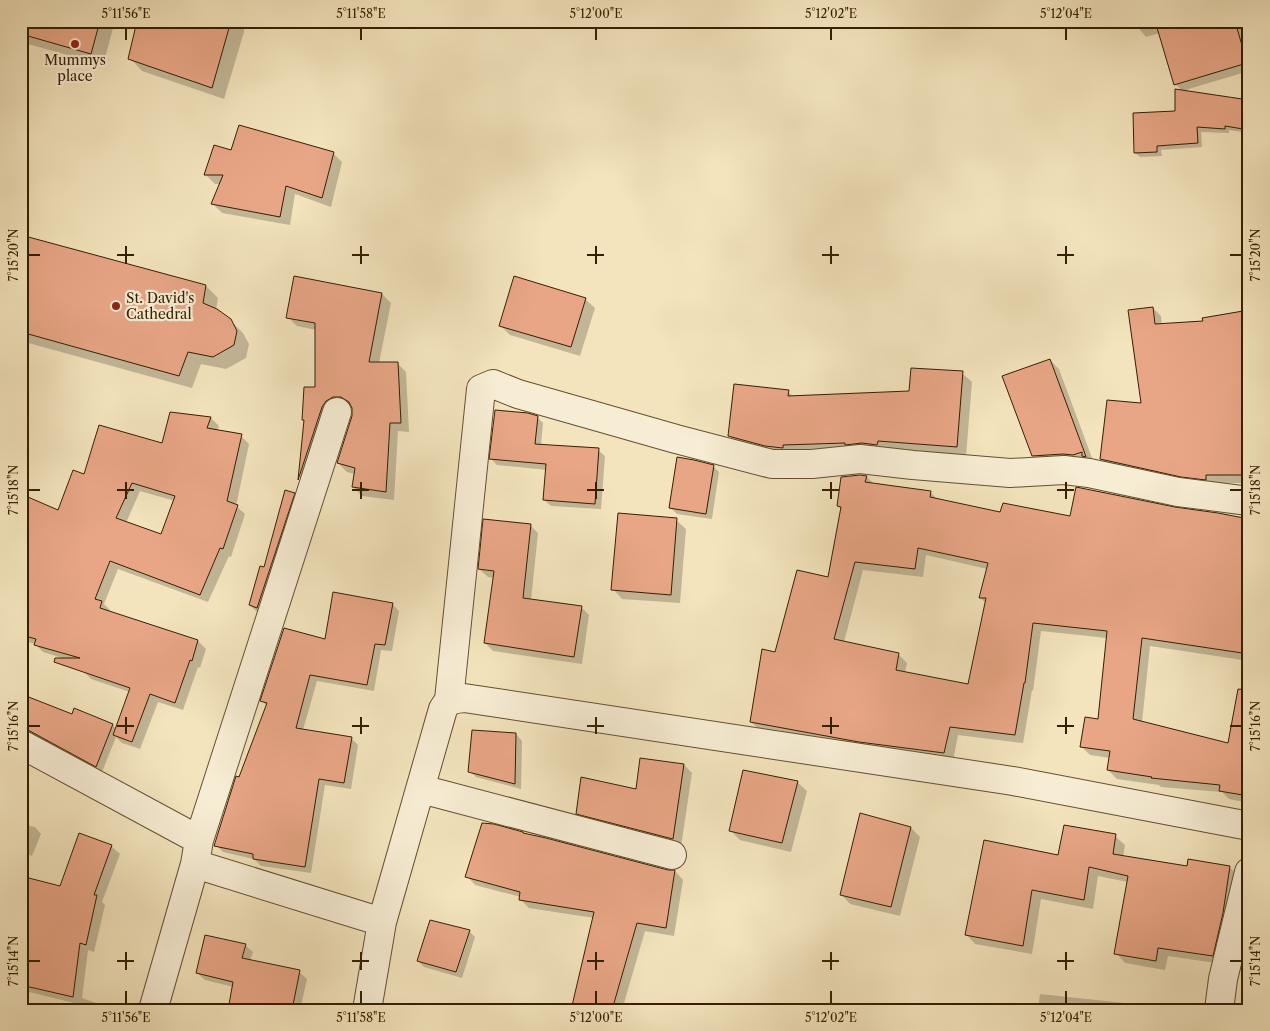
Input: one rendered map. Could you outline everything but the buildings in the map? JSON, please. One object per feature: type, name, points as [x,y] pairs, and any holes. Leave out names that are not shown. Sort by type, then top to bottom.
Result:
[{"type":"street","points":[[367,1010],[382,922],[443,709],[449,700],[481,389],[493,384],[536,399],[772,464],[812,464],[860,459],[1010,473],[1064,470],[1088,473],[1178,492],[1249,501]]},
{"type":"street","points":[[152,1010],[197,852],[337,412]]},
{"type":"street","points":[[449,700],[464,698],[1013,781],[1249,826]]},
{"type":"street","points":[[21,744],[197,852],[382,922]]},
{"type":"street","points":[[420,789],[672,855]]},
{"type":"street","points":[[1219,1010],[1223,979],[1249,872]]},
{"type":"place","name":"Mummys place","points":[[75,44]]},
{"type":"place","name":"St. David's Cathedral","points":[[116,306]]}]
